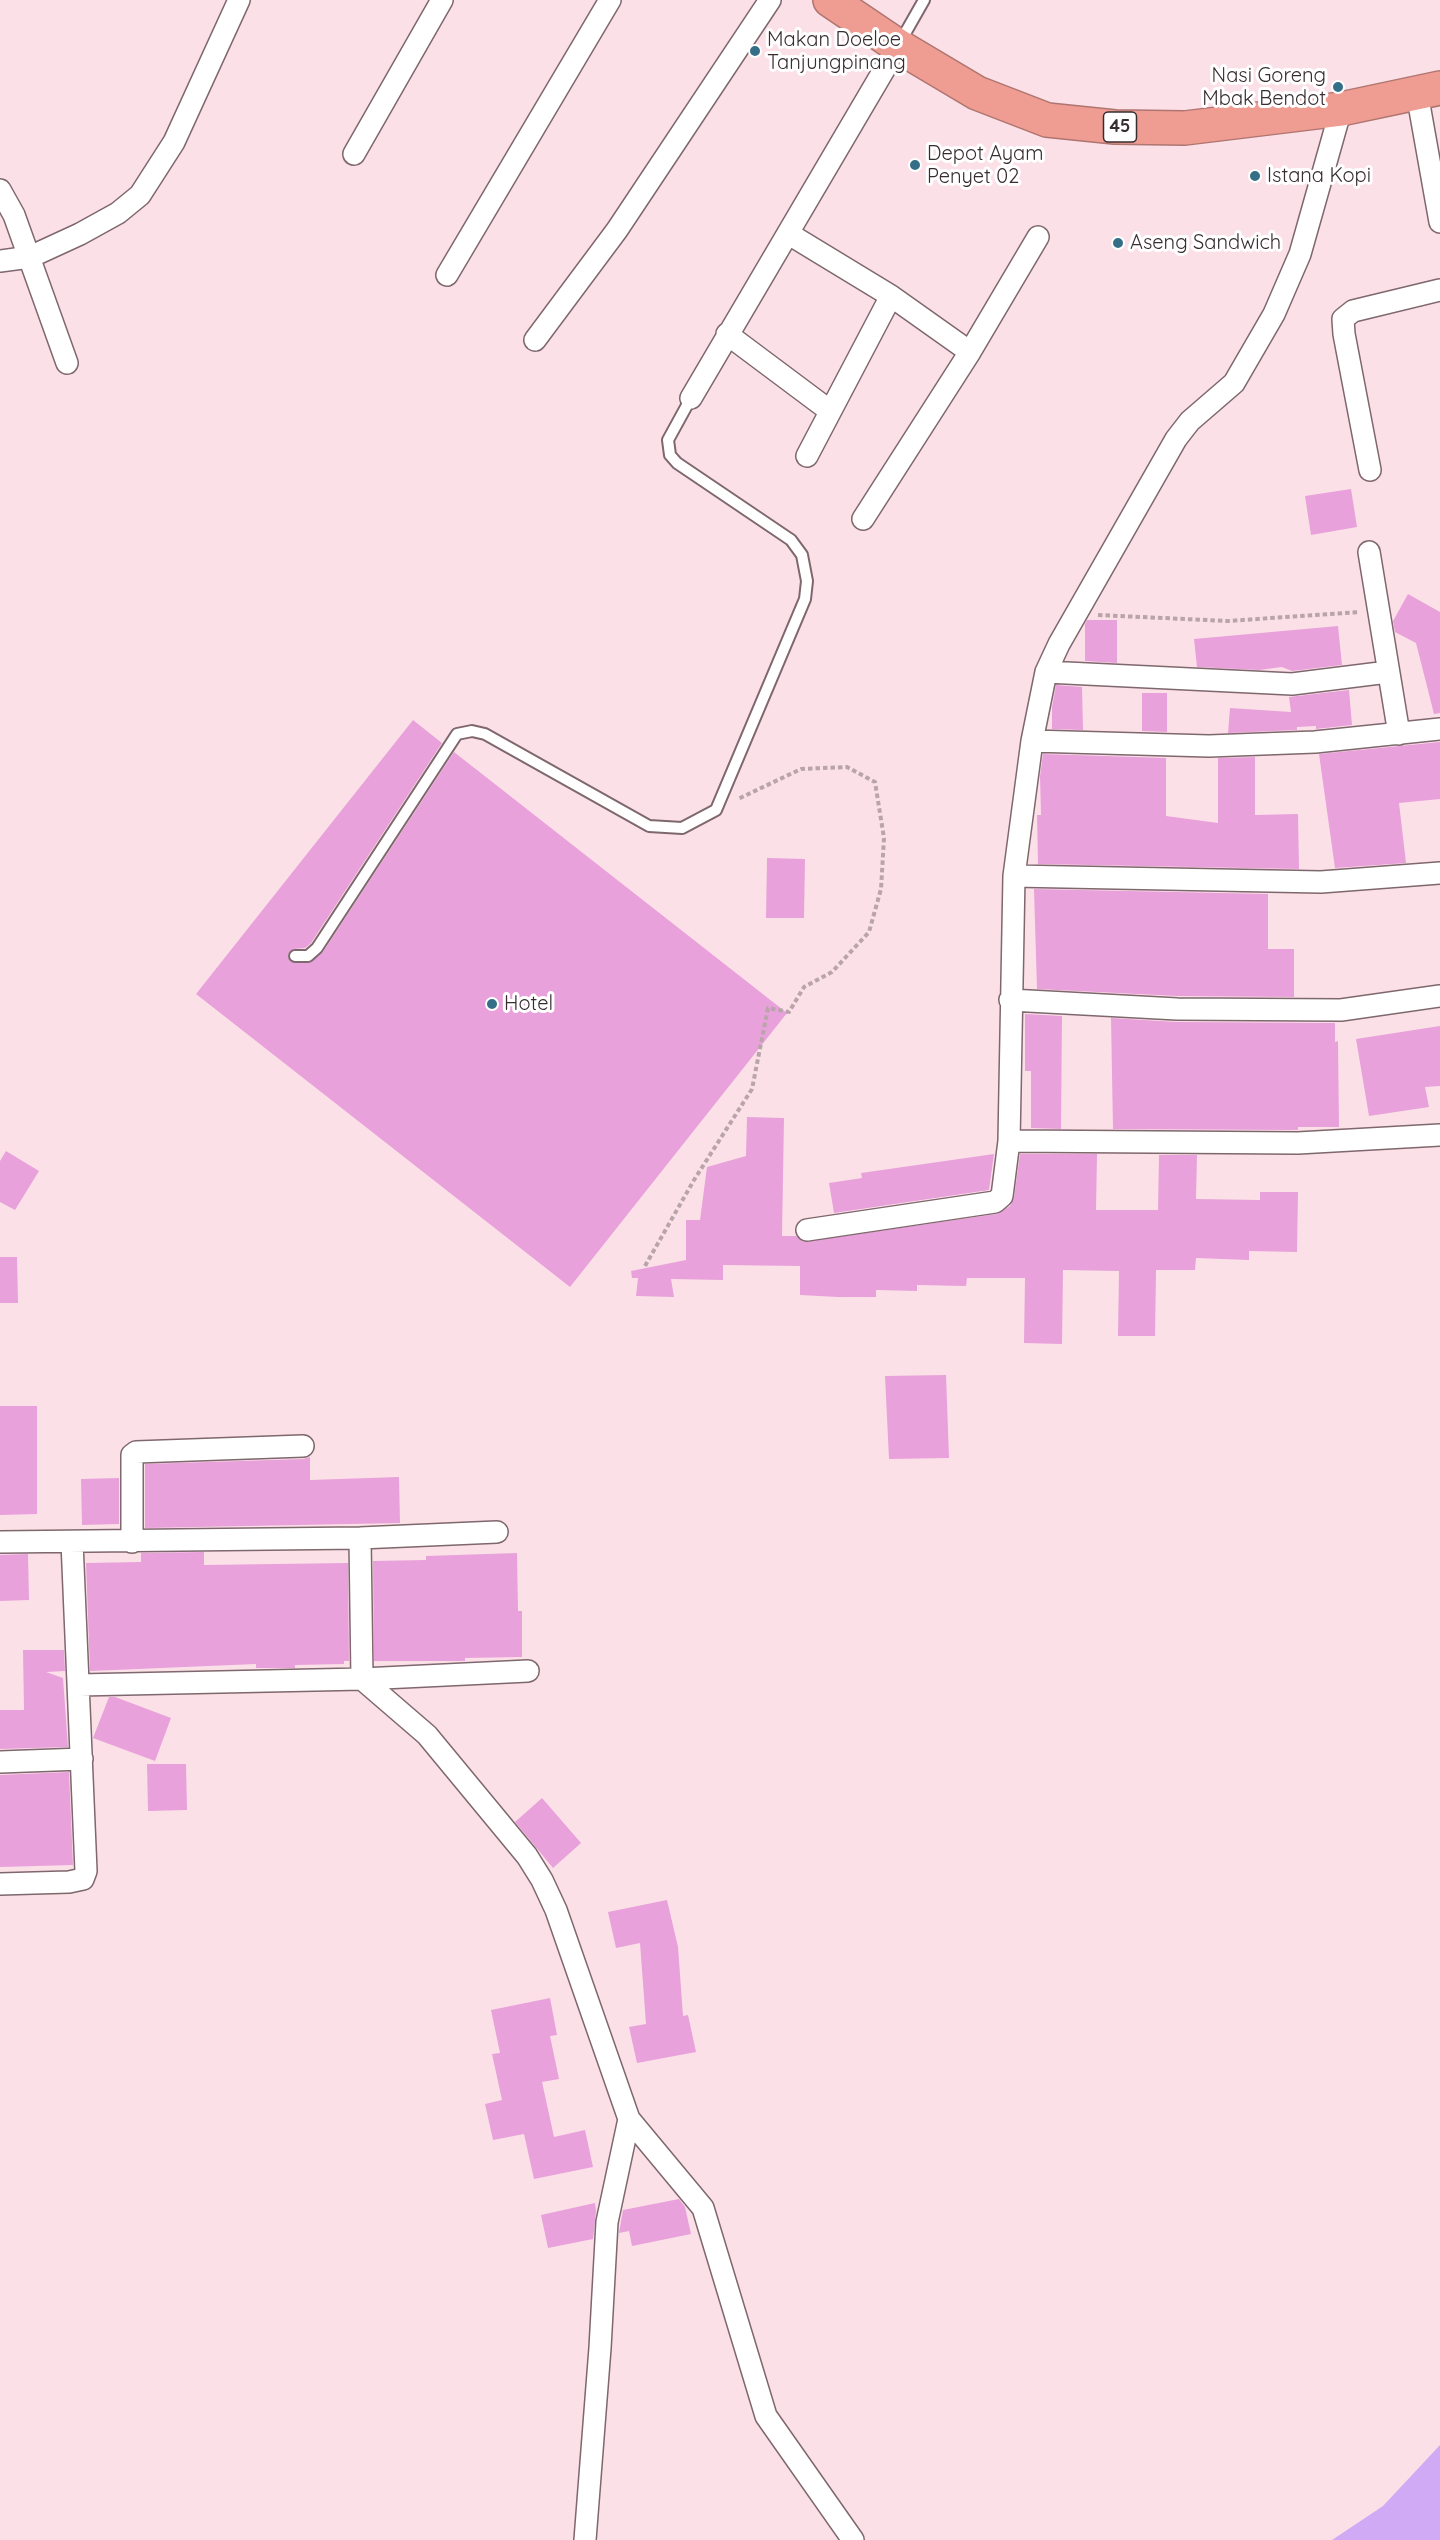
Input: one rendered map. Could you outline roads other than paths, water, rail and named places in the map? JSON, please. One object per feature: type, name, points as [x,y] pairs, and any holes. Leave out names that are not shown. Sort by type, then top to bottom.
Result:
[{"type":"highway","name":"45","points":[[830,0],[898,46],[977,93],[1047,120],[1115,127],[1185,128],[1341,109],[1428,90]]},
{"type":"street","points":[[0,261],[30,257],[80,234],[118,213],[140,195],[174,142],[239,0]]},
{"type":"street","points":[[354,154],[442,0]]},
{"type":"street","points":[[447,275],[610,0]]},
{"type":"street","points":[[536,340],[617,230],[770,0]]},
{"type":"street","points":[[691,398],[898,46]]},
{"type":"street","points":[[1428,90],[1440,222]]},
{"type":"street","points":[[807,1230],[995,1203],[1002,1196],[1009,1141],[1014,876],[1032,741],[1046,672],[1059,644],[1176,439],[1190,421],[1234,383],[1274,314],[1300,254],[1341,109]]},
{"type":"street","points":[[0,190],[14,215],[67,363]]},
{"type":"street","points":[[789,234],[891,296],[970,352]]},
{"type":"street","points":[[863,519],[970,352],[1038,237]]},
{"type":"street","points":[[1370,470],[1344,334],[1343,318],[1353,311],[1440,290]]},
{"type":"street","points":[[807,456],[891,296]]},
{"type":"street","points":[[727,334],[830,411]]},
{"type":"street","points":[[1369,552],[1400,734]]},
{"type":"street","points":[[1046,672],[1292,684],[1388,672]]},
{"type":"street","points":[[1032,741],[1209,746],[1315,742],[1440,729]]},
{"type":"street","points":[[1014,876],[1321,882],[1440,873]]},
{"type":"street","points":[[1010,1000],[1177,1010],[1341,1010],[1440,996]]},
{"type":"street","points":[[1009,1141],[1298,1143],[1440,1136]]},
{"type":"street","points":[[132,1542],[132,1455],[136,1452],[303,1446]]},
{"type":"street","points":[[0,1542],[360,1538],[498,1532]]},
{"type":"street","points":[[360,1538],[362,1679],[427,1735],[527,1856],[543,1880],[630,2119],[703,2208],[766,2416],[853,2540]]},
{"type":"street","points":[[0,1884],[69,1882],[83,1879],[86,1871],[72,1542]]},
{"type":"street","points":[[79,1685],[362,1679],[528,1671]]},
{"type":"street","points":[[0,1762],[82,1759]]},
{"type":"street","points":[[585,2540],[607,2222],[630,2119]]},
{"type":"lane","points":[[898,46],[924,0]]},
{"type":"lane","points":[[295,956],[308,956],[317,948],[457,734],[472,731],[485,734],[649,826],[682,828],[716,810],[805,599],[807,581],[802,555],[790,540],[677,463],[670,455],[668,440],[691,398]]},
{"type":"place","name":"Makan Doeloe Tanjungpinang","points":[[755,51]]},
{"type":"place","name":"Nasi Goreng Mbak Bendot","points":[[1338,87]]},
{"type":"place","name":"Depot Ayam Penyet 02","points":[[915,165]]},
{"type":"place","name":"Istana Kopi","points":[[1255,176]]},
{"type":"place","name":"Aseng Sandwich","points":[[1118,243]]},
{"type":"place","name":"Hotel","points":[[492,1004]]}]
